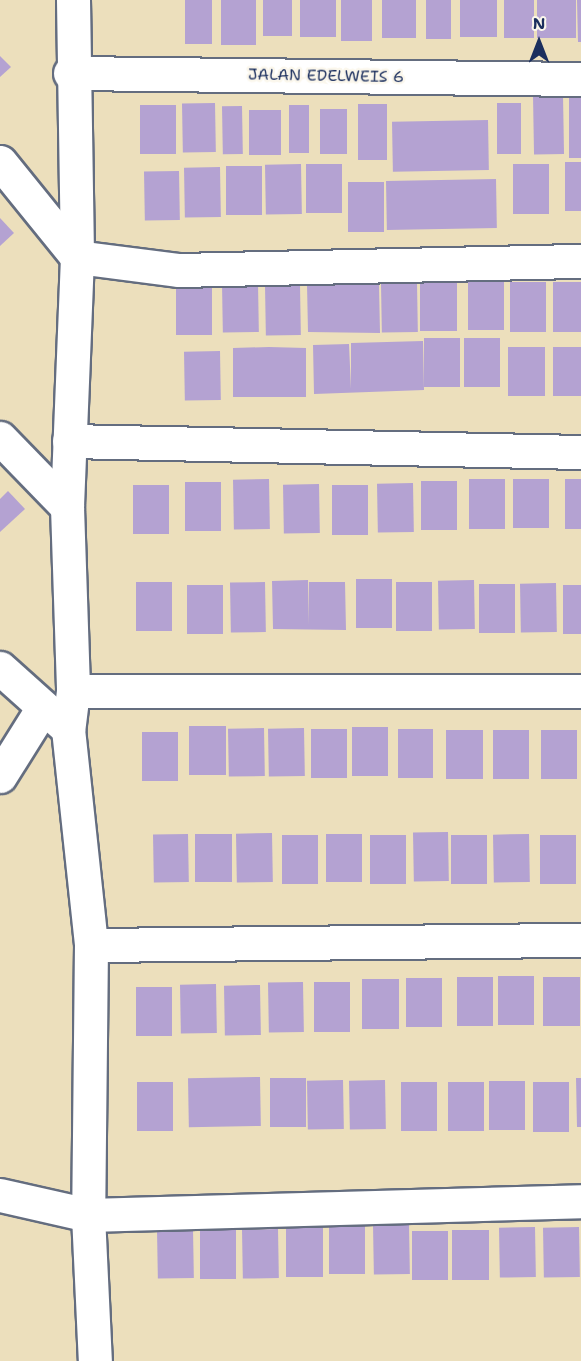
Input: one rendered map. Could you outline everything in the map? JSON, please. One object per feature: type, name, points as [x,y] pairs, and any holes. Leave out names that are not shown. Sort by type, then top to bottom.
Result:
[{"type":"street","points":[[73,0],[70,73],[77,257],[67,507],[73,691],[68,729],[91,945],[88,1215],[95,1361]]},
{"type":"street","name":"JALAN EDELWEIS 6","points":[[70,73],[581,79]]},
{"type":"street","points":[[0,162],[77,257],[179,270],[581,261]]},
{"type":"street","points":[[0,438],[67,507]]},
{"type":"street","points":[[69,441],[581,453]]},
{"type":"street","points":[[0,668],[42,709],[68,729]]},
{"type":"street","points":[[73,691],[581,691]]},
{"type":"street","points":[[0,776],[42,709]]},
{"type":"street","points":[[91,945],[581,940]]},
{"type":"street","points":[[0,1195],[88,1215],[581,1201]]},
{"type":"building","points":[[185,0],[212,0],[212,44],[185,44]]},
{"type":"building","points":[[221,0],[256,0],[256,45],[221,45]]},
{"type":"building","points":[[263,0],[292,0],[292,36],[263,36]]},
{"type":"building","points":[[300,0],[336,0],[336,37],[300,37]]},
{"type":"building","points":[[341,0],[372,0],[372,41],[341,41]]},
{"type":"building","points":[[382,0],[416,0],[416,38],[382,38]]},
{"type":"building","points":[[426,0],[451,0],[451,39],[426,39]]},
{"type":"building","points":[[460,0],[497,0],[497,37],[460,37]]},
{"type":"building","points":[[504,0],[534,0],[534,38],[504,38]]},
{"type":"building","points":[[537,0],[576,0],[576,38],[537,38]]},
{"type":"building","points":[[577,0],[581,0],[581,42],[578,42]]},
{"type":"building","points":[[0,56],[11,67],[0,77]]},
{"type":"building","points":[[569,93],[581,93],[581,158],[569,158]]},
{"type":"building","points":[[563,95],[564,154],[534,155],[533,96]]},
{"type":"building","points":[[215,103],[216,152],[183,153],[182,104]]},
{"type":"building","points":[[497,103],[521,103],[521,154],[497,154]]},
{"type":"building","points":[[358,104],[387,104],[387,160],[358,160]]},
{"type":"building","points":[[140,105],[176,105],[176,154],[140,154]]},
{"type":"building","points":[[289,105],[309,105],[309,153],[289,153]]},
{"type":"building","points":[[222,106],[242,106],[243,154],[223,154]]},
{"type":"building","points":[[320,109],[347,109],[347,154],[320,154]]},
{"type":"building","points":[[249,110],[281,110],[281,155],[249,155]]},
{"type":"building","points":[[488,120],[489,170],[393,172],[392,122]]},
{"type":"building","points":[[565,162],[581,162],[581,211],[565,211]]},
{"type":"building","points":[[301,164],[302,214],[266,215],[265,165]]},
{"type":"building","points":[[306,164],[342,164],[342,213],[306,213]]},
{"type":"building","points":[[513,164],[549,164],[549,214],[513,214]]},
{"type":"building","points":[[226,166],[262,166],[262,215],[226,215]]},
{"type":"building","points":[[220,167],[221,217],[185,218],[184,168]]},
{"type":"building","points":[[179,171],[180,220],[145,221],[144,172]]},
{"type":"building","points":[[496,179],[497,228],[387,230],[386,181]]},
{"type":"building","points":[[348,182],[384,182],[384,232],[348,232]]},
{"type":"building","points":[[0,218],[14,233],[0,246]]},
{"type":"building","points":[[468,281],[504,281],[504,330],[468,330]]},
{"type":"building","points":[[420,282],[457,282],[457,331],[420,331]]},
{"type":"building","points":[[510,282],[546,282],[546,332],[510,332]]},
{"type":"building","points":[[553,282],[581,282],[581,332],[553,332]]},
{"type":"building","points":[[258,283],[259,332],[223,333],[222,284]]},
{"type":"building","points":[[417,283],[418,332],[382,333],[381,284]]},
{"type":"building","points":[[307,284],[379,285],[380,333],[308,332]]},
{"type":"building","points":[[176,285],[212,285],[212,335],[176,335]]},
{"type":"building","points":[[300,285],[301,335],[266,336],[265,286]]},
{"type":"building","points":[[424,338],[460,338],[460,387],[424,387]]},
{"type":"building","points":[[464,338],[500,338],[500,387],[464,387]]},
{"type":"building","points":[[423,341],[424,390],[314,394],[313,345],[349,344],[351,389],[351,343]]},
{"type":"building","points":[[508,347],[545,347],[545,396],[508,396]]},
{"type":"building","points":[[553,347],[581,347],[581,396],[553,396]]},
{"type":"building","points":[[233,348],[306,348],[306,397],[233,397]]},
{"type":"building","points":[[220,351],[221,400],[185,401],[184,352]]},
{"type":"building","points":[[269,479],[270,529],[234,530],[233,480]]},
{"type":"building","points":[[469,479],[505,479],[505,529],[469,529]]},
{"type":"building","points":[[513,479],[549,479],[549,528],[513,528]]},
{"type":"building","points":[[565,479],[581,479],[581,529],[565,529]]},
{"type":"building","points":[[421,481],[457,481],[457,530],[421,530]]},
{"type":"building","points":[[185,482],[221,482],[221,531],[185,531]]},
{"type":"building","points":[[413,483],[414,532],[378,533],[377,484]]},
{"type":"building","points":[[319,484],[320,533],[284,534],[283,485]]},
{"type":"building","points":[[133,485],[169,485],[169,534],[133,534]]},
{"type":"building","points":[[332,485],[368,485],[368,535],[332,535]]},
{"type":"building","points":[[8,491],[25,509],[0,532],[0,499]]},
{"type":"building","points":[[356,579],[392,579],[392,628],[356,628]]},
{"type":"building","points":[[308,580],[309,625],[309,582],[345,582],[346,630],[273,629],[272,581]]},
{"type":"building","points":[[474,580],[475,629],[439,630],[438,581]]},
{"type":"building","points":[[136,582],[172,582],[172,631],[136,631]]},
{"type":"building","points":[[265,582],[266,632],[231,633],[230,583]]},
{"type":"building","points":[[396,582],[432,582],[432,631],[396,631]]},
{"type":"building","points":[[556,583],[557,632],[521,633],[520,584]]},
{"type":"building","points":[[479,584],[515,584],[515,633],[479,633]]},
{"type":"building","points":[[187,585],[223,585],[223,634],[187,634]]},
{"type":"building","points":[[563,585],[581,585],[581,634],[563,634]]},
{"type":"building","points":[[189,726],[226,726],[226,775],[189,775]]},
{"type":"building","points":[[352,727],[388,727],[388,776],[352,776]]},
{"type":"building","points":[[264,728],[265,776],[229,777],[228,729]]},
{"type":"building","points":[[304,728],[305,776],[269,777],[268,729]]},
{"type":"building","points":[[311,729],[347,729],[347,778],[311,778]]},
{"type":"building","points":[[398,729],[433,729],[433,778],[398,778]]},
{"type":"building","points":[[446,730],[483,730],[483,779],[446,779]]},
{"type":"building","points":[[493,730],[529,730],[529,779],[493,779]]},
{"type":"building","points":[[541,730],[577,730],[577,779],[541,779]]},
{"type":"building","points":[[142,732],[178,732],[178,781],[142,781]]},
{"type":"building","points":[[448,832],[449,881],[414,882],[413,833]]},
{"type":"building","points":[[272,833],[273,882],[237,883],[236,834]]},
{"type":"building","points":[[188,834],[189,882],[154,883],[153,835]]},
{"type":"building","points":[[195,834],[232,834],[232,882],[195,882]]},
{"type":"building","points":[[326,834],[362,834],[362,882],[326,882]]},
{"type":"building","points":[[529,834],[530,882],[494,883],[493,835]]},
{"type":"building","points":[[282,835],[318,835],[318,884],[282,884]]},
{"type":"building","points":[[370,835],[406,835],[406,884],[370,884]]},
{"type":"building","points":[[451,835],[487,835],[487,884],[451,884]]},
{"type":"building","points":[[540,835],[576,835],[576,884],[540,884]]},
{"type":"building","points":[[498,976],[534,976],[534,1025],[498,1025]]},
{"type":"building","points":[[457,977],[493,977],[493,1026],[457,1026]]},
{"type":"building","points":[[543,977],[580,977],[580,1026],[543,1026]]},
{"type":"building","points":[[406,978],[442,978],[442,1027],[406,1027]]},
{"type":"building","points":[[362,979],[399,979],[399,1029],[362,1029]]},
{"type":"building","points":[[303,982],[304,1032],[269,1033],[268,983]]},
{"type":"building","points":[[314,982],[350,982],[350,1032],[314,1032]]},
{"type":"building","points":[[216,984],[217,1033],[181,1034],[180,985]]},
{"type":"building","points":[[260,985],[261,1035],[225,1036],[224,986]]},
{"type":"building","points":[[136,987],[172,987],[172,1036],[136,1036]]},
{"type":"building","points":[[260,1077],[261,1126],[189,1127],[188,1078]]},
{"type":"building","points":[[270,1078],[306,1078],[306,1127],[270,1127]]},
{"type":"building","points":[[576,1078],[581,1078],[581,1127],[577,1127]]},
{"type":"building","points":[[343,1080],[344,1129],[308,1130],[307,1081]]},
{"type":"building","points":[[385,1080],[386,1129],[350,1130],[349,1081]]},
{"type":"building","points":[[489,1081],[525,1081],[525,1130],[489,1130]]},
{"type":"building","points":[[137,1082],[173,1082],[173,1131],[137,1131]]},
{"type":"building","points":[[401,1082],[437,1082],[437,1131],[401,1131]]},
{"type":"building","points":[[448,1082],[484,1082],[484,1131],[448,1131]]},
{"type":"building","points":[[533,1082],[569,1082],[569,1132],[533,1132]]},
{"type":"building","points":[[329,1224],[365,1224],[365,1274],[329,1274]]},
{"type":"building","points":[[409,1224],[410,1274],[374,1275],[373,1225]]},
{"type":"building","points":[[286,1227],[323,1227],[323,1277],[286,1277]]},
{"type":"building","points":[[535,1227],[536,1277],[500,1278],[499,1228]]},
{"type":"building","points":[[579,1227],[580,1277],[544,1278],[543,1228]]},
{"type":"building","points":[[193,1229],[194,1278],[158,1279],[157,1230]]},
{"type":"building","points":[[278,1229],[279,1278],[243,1279],[242,1230]]},
{"type":"building","points":[[200,1230],[236,1230],[236,1279],[200,1279]]},
{"type":"building","points":[[452,1230],[489,1230],[489,1280],[452,1280]]},
{"type":"building","points":[[412,1231],[448,1231],[448,1280],[412,1280]]}]
